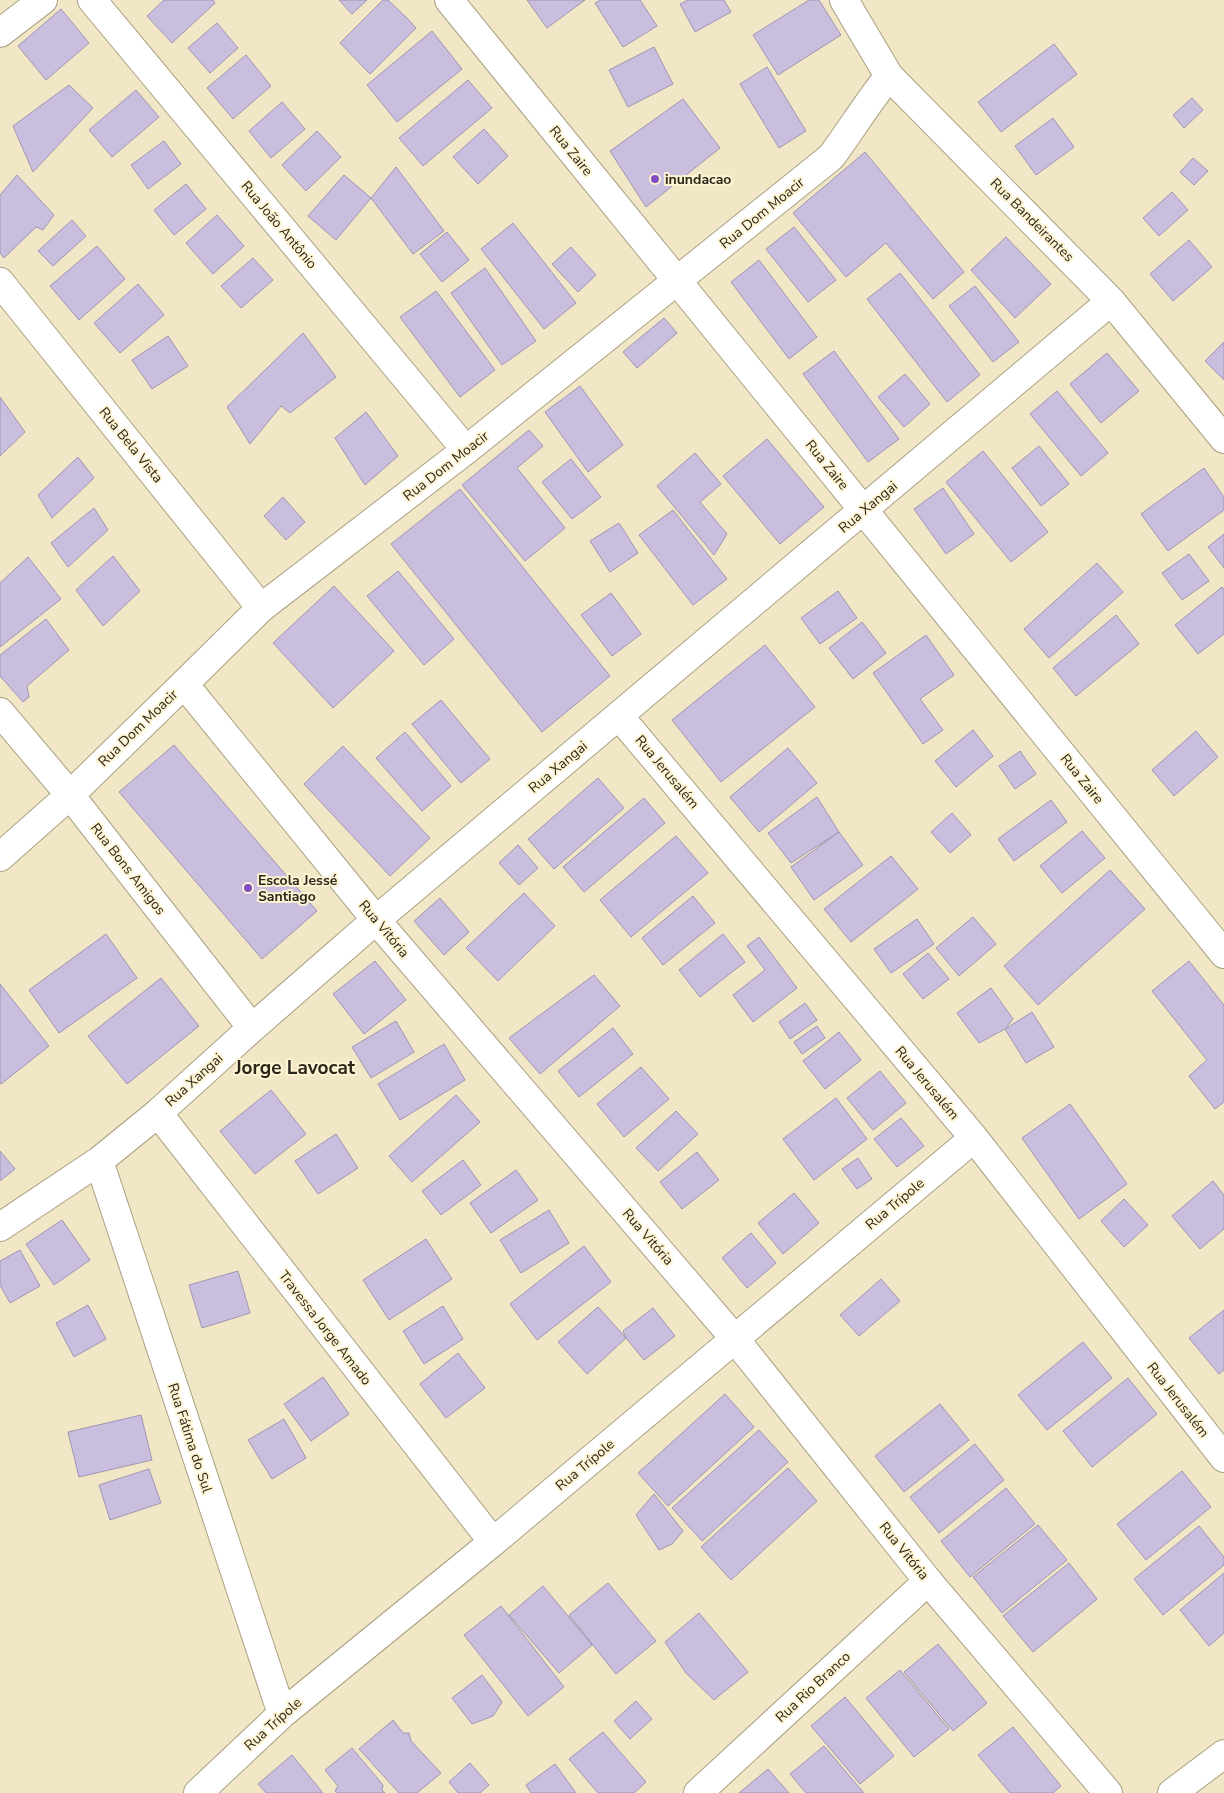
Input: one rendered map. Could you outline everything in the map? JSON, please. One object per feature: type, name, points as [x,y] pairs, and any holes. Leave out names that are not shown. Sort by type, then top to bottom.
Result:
[{"type":"street","points":[[0,33],[43,0]]},
{"type":"street","name":"Rua João Antônio","points":[[92,0],[466,450]]},
{"type":"street","name":"Rua Zaire","points":[[449,0],[1224,954]]},
{"type":"street","name":"Rua Bandeirantes","points":[[844,0],[890,76],[1111,301],[1224,439]]},
{"type":"street","name":"Rua Dom Moacir","points":[[0,856],[70,795],[261,608],[466,450],[678,282],[831,157],[854,127],[870,100],[890,76]]},
{"type":"street","name":"Rua Bela Vista","points":[[0,282],[261,608]]},
{"type":"street","name":"Rua Xangai","points":[[0,1227],[99,1161],[158,1113],[376,920],[1111,301]]},
{"type":"street","name":"Rua Vitória","points":[[184,684],[376,920],[735,1339],[928,1581],[1108,1793]]},
{"type":"street","name":"Rua Bons Amigos","points":[[0,712],[70,795],[252,1028]]},
{"type":"street","name":"Rua Jerusalém","points":[[619,716],[974,1138],[1224,1458]]},
{"type":"street","name":"Travessa Jorge Amado","points":[[158,1113],[493,1542]]},
{"type":"street","name":"Rua Trípole","points":[[198,1793],[282,1714],[493,1542],[974,1138]]},
{"type":"street","name":"Rua Fátima do Sul","points":[[99,1161],[282,1714]]},
{"type":"street","name":"Rua Rio Branco","points":[[698,1793],[928,1581]]},
{"type":"street","points":[[1172,1793],[1224,1754]]},
{"type":"building","points":[[164,0],[213,0],[215,3],[172,43],[147,16]]},
{"type":"building","points":[[339,0],[367,0],[352,14]]},
{"type":"building","points":[[383,0],[388,0],[416,28],[370,74],[340,43]]},
{"type":"building","points":[[527,0],[585,0],[547,28]]},
{"type":"building","points":[[601,0],[640,0],[657,26],[623,47],[595,3]]},
{"type":"building","points":[[688,0],[724,0],[731,12],[695,32],[680,4]]},
{"type":"building","points":[[809,0],[819,0],[841,35],[778,75],[753,35]]},
{"type":"building","points":[[61,9],[89,43],[46,80],[18,46]]},
{"type":"building","points":[[217,23],[238,48],[210,73],[188,48]]},
{"type":"building","points":[[432,31],[462,69],[397,122],[367,85]]},
{"type":"building","points":[[1054,44],[1077,74],[1001,132],[978,102]]},
{"type":"building","points":[[654,47],[673,84],[628,107],[609,70]]},
{"type":"building","points":[[246,55],[271,86],[233,119],[207,88]]},
{"type":"building","points":[[767,67],[806,131],[779,148],[740,84]]},
{"type":"building","points":[[468,80],[492,108],[423,166],[399,138]]},
{"type":"building","points":[[69,85],[93,108],[33,172],[13,126]]},
{"type":"building","points":[[136,90],[159,117],[112,157],[89,130]]},
{"type":"building","points":[[1192,98],[1203,110],[1184,128],[1173,115]]},
{"type":"building","name":"inundacao","points":[[683,99],[720,148],[646,207],[610,151]]},
{"type":"building","points":[[282,102],[305,129],[271,158],[249,131]]},
{"type":"building","points":[[1053,118],[1074,147],[1036,175],[1015,146]]},
{"type":"building","points":[[484,129],[508,156],[478,184],[453,157]]},
{"type":"building","points":[[317,131],[341,157],[306,191],[282,165]]},
{"type":"building","points":[[164,141],[181,164],[148,189],[131,165]]},
{"type":"building","points":[[865,152],[964,272],[933,299],[886,243],[846,277],[793,213]]},
{"type":"building","points":[[1193,158],[1208,171],[1194,185],[1180,172]]},
{"type":"building","points":[[396,167],[444,231],[413,254],[371,198]]},
{"type":"building","points":[[17,175],[54,215],[43,230],[36,227],[4,258],[0,253],[0,195]]},
{"type":"building","points":[[344,175],[371,198],[336,240],[308,216]]},
{"type":"building","points":[[186,184],[206,209],[174,235],[154,210]]},
{"type":"building","points":[[1172,192],[1188,210],[1159,236],[1143,218]]},
{"type":"building","points":[[217,215],[244,246],[213,274],[186,243]]},
{"type":"building","points":[[72,220],[86,236],[53,266],[38,251]]},
{"type":"building","points":[[513,223],[576,303],[544,329],[481,249]]},
{"type":"building","points":[[794,227],[836,280],[808,302],[766,249]]},
{"type":"building","points":[[447,232],[469,260],[442,282],[420,254]]},
{"type":"building","points":[[1006,237],[1051,284],[1015,318],[971,270]]},
{"type":"building","points":[[1189,240],[1212,267],[1173,301],[1150,274]]},
{"type":"building","points":[[97,246],[125,279],[79,320],[50,286]]},
{"type":"building","points":[[571,247],[596,275],[578,292],[552,264]]},
{"type":"building","points":[[253,258],[273,280],[241,308],[221,286]]},
{"type":"building","points":[[759,260],[817,337],[789,359],[731,282]]},
{"type":"building","points":[[485,268],[536,341],[502,365],[451,293]]},
{"type":"building","points":[[900,273],[980,375],[947,402],[867,299]]},
{"type":"building","points":[[138,284],[164,315],[120,353],[94,323]]},
{"type":"building","points":[[975,286],[1019,342],[993,362],[949,306]]},
{"type":"building","points":[[436,291],[495,370],[460,397],[400,317]]},
{"type":"building","points":[[664,318],[677,333],[637,368],[623,352]]},
{"type":"building","points":[[303,333],[336,377],[290,413],[281,406],[250,444],[227,407]]},
{"type":"building","points":[[168,336],[188,366],[152,389],[132,360]]},
{"type":"building","points":[[1224,342],[1224,380],[1205,361]]},
{"type":"building","points":[[834,351],[899,439],[868,462],[803,374]]},
{"type":"building","points":[[1107,353],[1139,391],[1101,423],[1070,384]]},
{"type":"building","points":[[905,374],[930,404],[904,427],[878,397]]},
{"type":"building","points":[[580,386],[623,445],[588,472],[545,412]]},
{"type":"building","points":[[1057,391],[1108,453],[1081,476],[1030,414]]},
{"type":"building","points":[[0,397],[25,432],[0,456]]},
{"type":"building","points":[[366,412],[398,456],[365,485],[335,438]]},
{"type":"building","points":[[529,430],[543,446],[517,468],[565,528],[525,561],[462,485]]},
{"type":"building","points":[[767,439],[824,507],[780,544],[723,476]]},
{"type":"building","points":[[1039,446],[1069,484],[1041,506],[1012,468]]},
{"type":"building","points":[[983,451],[1048,532],[1011,562],[946,482]]},
{"type":"building","points":[[695,453],[721,484],[700,502],[727,534],[714,555],[657,486]]},
{"type":"building","points":[[78,457],[94,478],[52,518],[38,495]]},
{"type":"building","points":[[571,459],[601,497],[572,519],[542,482]]},
{"type":"building","points":[[1204,468],[1224,497],[1224,510],[1168,551],[1141,514]]},
{"type":"building","points":[[943,488],[974,534],[946,554],[914,509]]},
{"type":"building","points":[[460,489],[610,676],[542,732],[391,544]]},
{"type":"building","points":[[283,497],[305,522],[286,540],[264,516]]},
{"type":"building","points":[[94,508],[108,530],[68,567],[51,543]]},
{"type":"building","points":[[673,510],[727,579],[693,605],[639,535]]},
{"type":"building","points":[[619,523],[638,553],[610,572],[590,541]]},
{"type":"building","points":[[1224,534],[1224,568],[1208,547]]},
{"type":"building","points":[[1189,554],[1209,581],[1182,600],[1162,573]]},
{"type":"building","points":[[113,556],[140,591],[103,626],[76,590]]},
{"type":"building","points":[[28,557],[61,599],[0,647],[0,583]]},
{"type":"building","points":[[1097,563],[1123,592],[1049,658],[1024,629]]},
{"type":"building","points":[[398,571],[454,639],[424,665],[367,596]]},
{"type":"building","points":[[334,586],[394,651],[333,708],[273,643]]},
{"type":"building","points":[[1222,587],[1224,589],[1224,634],[1198,654],[1175,625]]},
{"type":"building","points":[[838,591],[857,618],[820,644],[801,618]]},
{"type":"building","points":[[611,593],[641,634],[612,656],[581,615]]},
{"type":"building","points":[[1116,615],[1139,644],[1076,696],[1053,668]]},
{"type":"building","points":[[46,619],[69,650],[27,686],[29,697],[23,702],[0,676],[0,655]]},
{"type":"building","points":[[862,622],[886,653],[853,679],[829,648]]},
{"type":"building","points":[[926,635],[954,675],[920,699],[943,730],[923,744],[873,673]]},
{"type":"building","points":[[765,645],[815,707],[721,782],[672,720]]},
{"type":"building","points":[[441,700],[490,759],[461,783],[412,724]]},
{"type":"building","points":[[973,730],[993,756],[956,787],[935,761]]},
{"type":"building","points":[[1196,731],[1218,757],[1174,796],[1152,770]]},
{"type":"building","points":[[405,732],[451,786],[422,811],[376,758]]},
{"type":"building","points":[[174,745],[317,911],[262,959],[119,792]]},
{"type":"building","points":[[343,746],[430,838],[390,876],[304,784]]},
{"type":"building","points":[[788,748],[817,783],[759,832],[730,797]]},
{"type":"building","points":[[1020,751],[1036,774],[1015,789],[999,766]]},
{"type":"building","points":[[598,778],[624,808],[554,869],[528,839]]},
{"type":"building","points":[[817,797],[839,832],[791,863],[768,833]]},
{"type":"building","points":[[644,798],[665,823],[584,892],[563,867]]},
{"type":"building","points":[[1051,800],[1067,822],[1014,861],[998,839]]},
{"type":"building","points":[[952,813],[971,835],[950,853],[931,832]]},
{"type":"building","points":[[1082,831],[1105,858],[1062,893],[1040,866]]},
{"type":"building","points":[[839,832],[863,865],[814,900],[791,867]]},
{"type":"building","points":[[676,836],[708,873],[631,937],[600,900]]},
{"type":"building","points":[[518,845],[538,868],[519,885],[499,863]]},
{"type":"building","points":[[891,856],[918,889],[851,942],[824,909]]},
{"type":"building","points":[[1110,870],[1145,909],[1038,1005],[1004,966]]},
{"type":"building","points":[[524,893],[555,926],[498,981],[466,948]]},
{"type":"building","points":[[693,896],[715,923],[663,965],[642,938]]},
{"type":"building","points":[[440,898],[469,932],[444,955],[414,921]]},
{"type":"building","points":[[973,917],[996,944],[959,976],[936,948]]},
{"type":"building","points":[[917,919],[934,944],[891,973],[874,949]]},
{"type":"building","points":[[106,934],[137,978],[59,1033],[29,990]]},
{"type":"building","points":[[723,934],[745,962],[700,997],[679,970]]},
{"type":"building","points":[[759,937],[797,988],[753,1022],[733,995],[765,970],[747,946]]},
{"type":"building","points":[[928,953],[949,979],[923,999],[903,974]]},
{"type":"building","points":[[375,961],[406,1000],[364,1034],[333,994]]},
{"type":"building","points":[[1189,961],[1224,1005],[1224,1102],[1215,1109],[1189,1076],[1207,1060],[1152,991]]},
{"type":"building","points":[[594,975],[620,1006],[540,1074],[509,1038]]},
{"type":"building","points":[[161,978],[199,1026],[127,1084],[88,1036]]},
{"type":"building","points":[[0,984],[49,1046],[1,1084],[0,1082]]},
{"type":"building","points":[[991,988],[1013,1019],[1005,1029],[979,1043],[957,1013]]},
{"type":"building","points":[[805,1003],[817,1020],[790,1039],[779,1022]]},
{"type":"building","points":[[1032,1012],[1054,1047],[1026,1063],[1005,1029]]},
{"type":"building","points":[[396,1021],[414,1052],[371,1078],[352,1047]]},
{"type":"building","points":[[817,1026],[825,1038],[802,1054],[794,1042]]},
{"type":"building","points":[[613,1028],[633,1054],[579,1097],[558,1071]]},
{"type":"building","points":[[839,1032],[861,1060],[825,1089],[803,1061]]},
{"type":"building","points":[[444,1044],[465,1080],[400,1120],[378,1084]]},
{"type":"building","points":[[641,1067],[669,1099],[624,1137],[597,1104]]},
{"type":"building","points":[[880,1071],[906,1103],[873,1130],[847,1098]]},
{"type":"building","points":[[271,1090],[306,1134],[255,1174],[220,1131]]},
{"type":"building","points":[[456,1095],[480,1122],[412,1182],[389,1156]]},
{"type":"building","points":[[836,1098],[867,1139],[814,1180],[783,1139]]},
{"type":"building","points":[[1070,1104],[1127,1184],[1079,1219],[1022,1138]]},
{"type":"building","points":[[676,1111],[698,1134],[658,1171],[636,1148]]},
{"type":"building","points":[[901,1118],[924,1146],[897,1167],[874,1139]]},
{"type":"building","points":[[336,1134],[358,1168],[318,1194],[295,1161]]},
{"type":"building","points":[[0,1151],[15,1169],[0,1181]]},
{"type":"building","points":[[697,1152],[719,1180],[682,1209],[660,1182]]},
{"type":"building","points":[[858,1158],[872,1179],[857,1189],[842,1169]]},
{"type":"building","points":[[463,1160],[481,1185],[441,1215],[422,1191]]},
{"type":"building","points":[[516,1170],[538,1200],[491,1233],[470,1203]]},
{"type":"building","points":[[1213,1181],[1224,1195],[1224,1229],[1200,1249],[1172,1216]]},
{"type":"building","points":[[794,1193],[819,1223],[783,1254],[758,1223]]},
{"type":"building","points":[[1124,1199],[1148,1225],[1124,1247],[1101,1221]]},
{"type":"building","points":[[549,1210],[569,1243],[521,1273],[500,1240]]},
{"type":"building","points":[[62,1220],[90,1260],[54,1285],[26,1244]]},
{"type":"building","points":[[751,1233],[776,1263],[747,1288],[722,1258]]},
{"type":"building","points":[[426,1239],[452,1279],[389,1320],[363,1280]]},
{"type":"building","points":[[584,1246],[611,1282],[537,1340],[510,1304]]},
{"type":"building","points":[[20,1250],[40,1286],[10,1303],[0,1285],[0,1261]]},
{"type":"building","points":[[238,1271],[250,1313],[202,1328],[189,1285]]},
{"type":"building","points":[[881,1279],[900,1301],[859,1336],[840,1315]]},
{"type":"building","points":[[88,1305],[106,1339],[74,1357],[56,1323]]},
{"type":"building","points":[[443,1306],[463,1339],[424,1364],[403,1331]]},
{"type":"building","points":[[598,1307],[626,1338],[587,1374],[558,1342]]},
{"type":"building","points":[[653,1308],[675,1336],[644,1360],[626,1338],[623,1331]]},
{"type":"building","points":[[1224,1310],[1224,1370],[1219,1374],[1189,1338]]},
{"type":"building","points":[[1083,1342],[1112,1378],[1047,1430],[1018,1395]]},
{"type":"building","points":[[458,1353],[485,1388],[446,1418],[420,1384]]},
{"type":"building","points":[[323,1377],[349,1414],[311,1441],[284,1404]]},
{"type":"building","points":[[1128,1378],[1157,1414],[1092,1467],[1063,1431]]},
{"type":"building","points":[[725,1394],[754,1427],[668,1506],[638,1473]]},
{"type":"building","points":[[940,1404],[969,1440],[904,1492],[875,1456]]},
{"type":"building","points":[[141,1415],[152,1460],[79,1477],[68,1432]]},
{"type":"building","points":[[284,1419],[306,1458],[272,1479],[248,1440]]},
{"type":"building","points":[[759,1430],[788,1462],[702,1541],[672,1508]]},
{"type":"building","points":[[975,1444],[1004,1480],[939,1533],[910,1497]]},
{"type":"building","points":[[788,1468],[817,1501],[731,1580],[701,1547]]},
{"type":"building","points":[[149,1469],[161,1503],[110,1520],[99,1485]]},
{"type":"building","points":[[1182,1471],[1211,1507],[1146,1560],[1117,1524]]},
{"type":"building","points":[[1006,1488],[1035,1524],[970,1577],[941,1541]]},
{"type":"building","points":[[654,1494],[683,1531],[672,1544],[659,1550],[636,1515]]},
{"type":"building","points":[[1038,1525],[1067,1560],[1002,1613],[973,1577]]},
{"type":"building","points":[[1199,1526],[1224,1557],[1224,1565],[1163,1615],[1134,1579]]},
{"type":"building","points":[[1069,1563],[1097,1599],[1033,1652],[1003,1616]]},
{"type":"building","points":[[1224,1573],[1224,1633],[1209,1646],[1180,1610]]},
{"type":"building","points":[[608,1583],[656,1641],[616,1674],[569,1615]]},
{"type":"building","points":[[543,1586],[592,1645],[559,1673],[509,1615]]},
{"type":"building","points":[[501,1606],[564,1687],[528,1716],[464,1635]]},
{"type":"building","points":[[699,1613],[748,1672],[714,1700],[686,1673],[665,1642]]},
{"type":"building","points":[[938,1644],[987,1703],[953,1731],[904,1672]]},
{"type":"building","points":[[900,1670],[949,1729],[914,1757],[866,1698]]},
{"type":"building","points":[[482,1675],[502,1702],[493,1716],[472,1724],[452,1698]]},
{"type":"building","points":[[845,1697],[894,1756],[860,1784],[811,1726]]},
{"type":"building","points":[[636,1701],[652,1719],[630,1739],[614,1721]]},
{"type":"building","points":[[393,1720],[403,1733],[409,1733],[411,1741],[441,1773],[417,1793],[399,1793],[359,1749]]},
{"type":"building","points":[[1013,1727],[1061,1786],[1053,1793],[1010,1793],[978,1755]]},
{"type":"building","points":[[603,1732],[646,1782],[634,1793],[598,1793],[569,1759]]},
{"type":"building","points":[[824,1746],[864,1793],[806,1793],[790,1774]]},
{"type":"building","points":[[352,1748],[383,1785],[382,1790],[385,1793],[337,1793],[335,1791],[338,1786],[325,1770]]},
{"type":"building","points":[[292,1755],[323,1793],[266,1793],[258,1784]]},
{"type":"building","points":[[470,1763],[489,1785],[480,1793],[458,1793],[449,1782]]},
{"type":"building","points":[[555,1764],[576,1793],[531,1793],[526,1785]]},
{"type":"building","points":[[768,1769],[789,1793],[739,1793]]},
{"type":"place","name":"inundacao","points":[[655,179]]},
{"type":"place","name":"Escola Jessé Santiago","points":[[248,888]]},
{"type":"district","name":"Jorge Lavocat","points":[[295,1068]]}]
